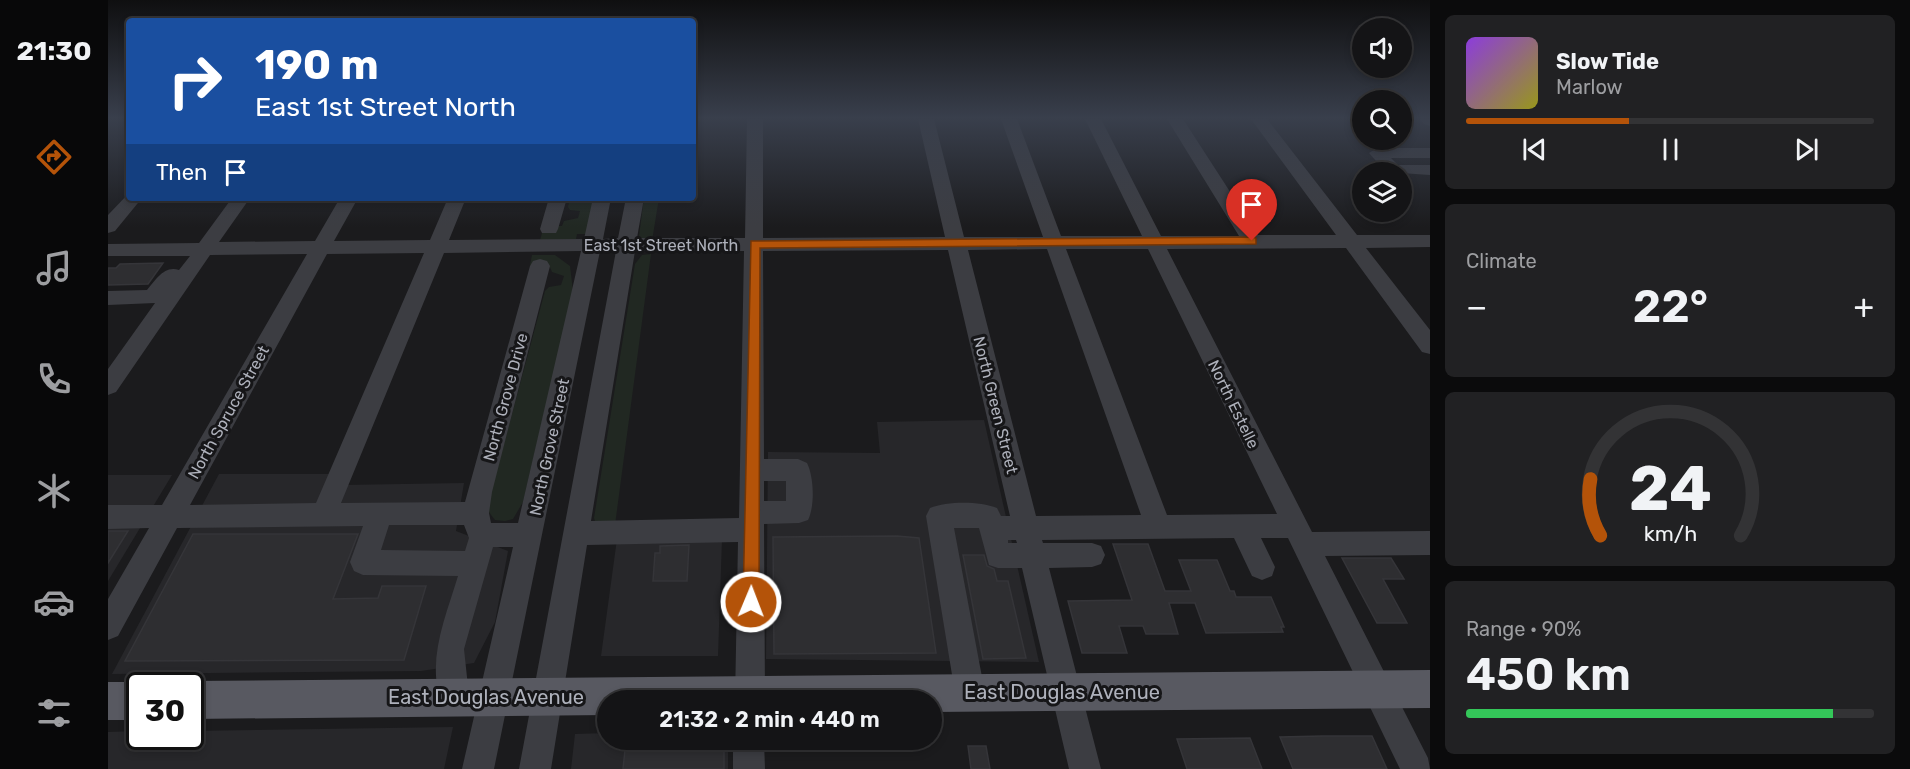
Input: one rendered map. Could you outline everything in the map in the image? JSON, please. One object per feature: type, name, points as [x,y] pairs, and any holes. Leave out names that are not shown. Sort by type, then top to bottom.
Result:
[{"type":"main road","name":"East Douglas Avenue","points":[[942,694],[1430,689]]},
{"type":"main road","name":"East Douglas Avenue","points":[[204,700],[597,696]]},
{"type":"main road","points":[[108,701],[126,700]]},
{"type":"street","points":[[750,690],[755,155]]},
{"type":"street","name":"North Green Street","points":[[935,155],[1085,769]]},
{"type":"street","points":[[1022,155],[1158,526]]},
{"type":"street","name":"North Estelle","points":[[1111,155],[1417,769]]},
{"type":"street","points":[[1197,155],[1252,241]]},
{"type":"street","points":[[1286,155],[1430,346]]},
{"type":"street","points":[[1379,155],[1393,170],[1430,170]]},
{"type":"street","points":[[108,227],[130,201]]},
{"type":"street","points":[[108,386],[239,201]]},
{"type":"street","name":"North Spruce Street","points":[[108,626],[347,201]]},
{"type":"street","points":[[324,514],[456,201]]},
{"type":"street","name":"North Grove Drive","points":[[454,696],[450,649],[474,564],[479,525],[479,492],[557,201]]},
{"type":"street","name":"North Grove Street","points":[[478,769],[601,201]]},
{"type":"street","points":[[535,769],[635,201]]},
{"type":"street","name":"East 1st Street North","points":[[108,250],[545,247],[628,244],[1430,240]]},
{"type":"street","points":[[545,247],[565,254],[576,264],[584,286]]},
{"type":"street","points":[[108,298],[152,297],[179,268],[191,267]]},
{"type":"street","points":[[577,533],[752,521],[799,512],[798,470],[753,470]]},
{"type":"street","points":[[380,514],[363,562],[474,564]]},
{"type":"street","points":[[108,517],[380,514],[479,525],[488,535],[530,535]]},
{"type":"street","points":[[970,693],[939,516],[988,516],[998,556],[1092,555]]},
{"type":"street","points":[[1241,526],[1262,567]]},
{"type":"street","points":[[992,528],[1241,526],[1299,535],[1430,543]]},
{"type":"street","points":[[748,769],[749,750]]},
{"type":"shaded area","points":[[569,201],[594,201],[586,234],[577,234],[576,239],[540,240],[544,226],[562,226],[564,221],[578,218],[580,211],[570,210]]},
{"type":"shaded area","points":[[644,201],[659,201],[652,241],[643,240],[639,236]]},
{"type":"shaded area","points":[[651,254],[615,525],[596,524],[594,518],[635,264],[642,255]]},
{"type":"shaded area","points":[[532,255],[555,255],[570,266],[573,291],[523,502],[513,519],[495,520],[488,511],[490,496],[545,291],[549,287],[561,285],[564,276],[552,272],[549,265],[530,265]]},
{"type":"shaded area","points":[[984,420],[1039,662],[766,659],[768,452],[880,453],[877,422]]},
{"type":"shaded area","points":[[219,474],[347,474],[343,485],[464,483],[456,531],[508,551],[495,622],[474,663],[421,671],[126,672],[126,674],[112,674]]},
{"type":"shaded area","points":[[108,475],[172,475],[108,581]]},
{"type":"shaded area","points":[[617,539],[722,539],[718,656],[601,656]]},
{"type":"shaded area","points":[[453,727],[444,769],[108,769],[108,732],[126,731],[126,750],[204,750],[204,731]]},
{"type":"shaded area","points":[[597,733],[597,750],[728,750],[728,769],[571,769],[575,734]]},
{"type":"building","points":[[163,263],[148,284],[108,285],[108,268],[116,268],[120,264]]},
{"type":"building","points":[[108,531],[128,531],[108,563]]},
{"type":"building","points":[[193,534],[358,534],[333,599],[378,598],[382,586],[426,586],[404,660],[125,661]]},
{"type":"building","points":[[897,536],[919,538],[936,653],[774,654],[773,537]]},
{"type":"building","points":[[1113,544],[1148,544],[1165,591],[1191,591],[1179,560],[1217,560],[1230,591],[1234,591],[1236,597],[1271,597],[1284,627],[1281,627],[1283,632],[1206,633],[1195,603],[1169,603],[1178,634],[1146,634],[1143,626],[1119,626],[1127,653],[1082,653],[1068,601],[1132,600]]},
{"type":"building","points":[[689,545],[687,581],[653,581],[655,553],[660,553],[660,546]]},
{"type":"building","points":[[963,555],[984,555],[987,566],[994,569],[997,581],[1008,581],[1026,658],[983,659]]},
{"type":"building","points":[[1342,558],[1391,558],[1404,579],[1383,579],[1407,623],[1377,623]]},
{"type":"building","points":[[1372,736],[1387,769],[1293,769],[1280,737]]},
{"type":"building","points":[[1250,738],[1262,769],[1187,769],[1177,739]]},
{"type":"building","points":[[968,746],[986,746],[990,769],[971,769]]},
{"type":"building","points":[[625,750],[724,750],[724,769],[623,769]]},
{"type":"route","points":[[751,602],[755,244],[1252,241]]}]
